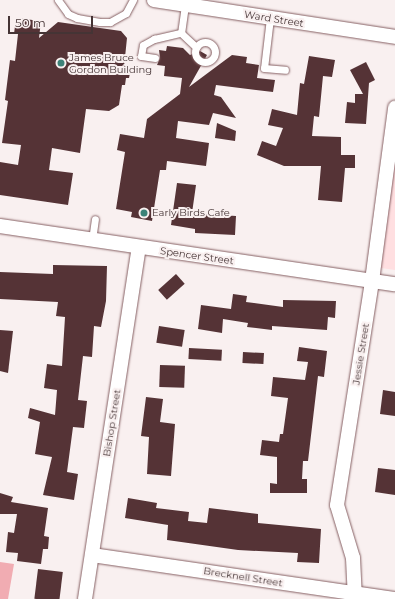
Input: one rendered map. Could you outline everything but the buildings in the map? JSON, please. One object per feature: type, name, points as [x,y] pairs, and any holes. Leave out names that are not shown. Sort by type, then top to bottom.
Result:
[{"type":"street","name":"Ward Street","points":[[154,0],[395,38]]},
{"type":"street","name":"Jessie Street","points":[[356,597],[353,558],[337,505],[372,281],[395,108]]},
{"type":"street","name":"Spencer Street","points":[[0,226],[140,248],[395,284]]},
{"type":"street","name":"Bishop Street","points":[[85,599],[140,248]]},
{"type":"street","name":"Brecknell Street","points":[[92,555],[356,597],[394,599]]},
{"type":"lane","points":[[58,0],[68,14],[77,18],[100,22],[110,22],[126,14],[133,0]]},
{"type":"lane","points":[[181,33],[185,5]]},
{"type":"lane","points":[[270,18],[264,68],[285,70]]},
{"type":"lane","points":[[155,58],[141,56],[143,45],[168,34],[181,33],[196,47]]},
{"type":"lane","points":[[92,240],[95,218]]},
{"type":"shaded area","points":[[395,138],[395,270],[374,267]]},
{"type":"shaded area","points":[[0,562],[14,564],[8,599],[0,599]]},
{"type":"place","name":"James Bruce Gordon Building","points":[[61,63]]},
{"type":"place","name":"Early Birds Cafe","points":[[144,213]]}]
